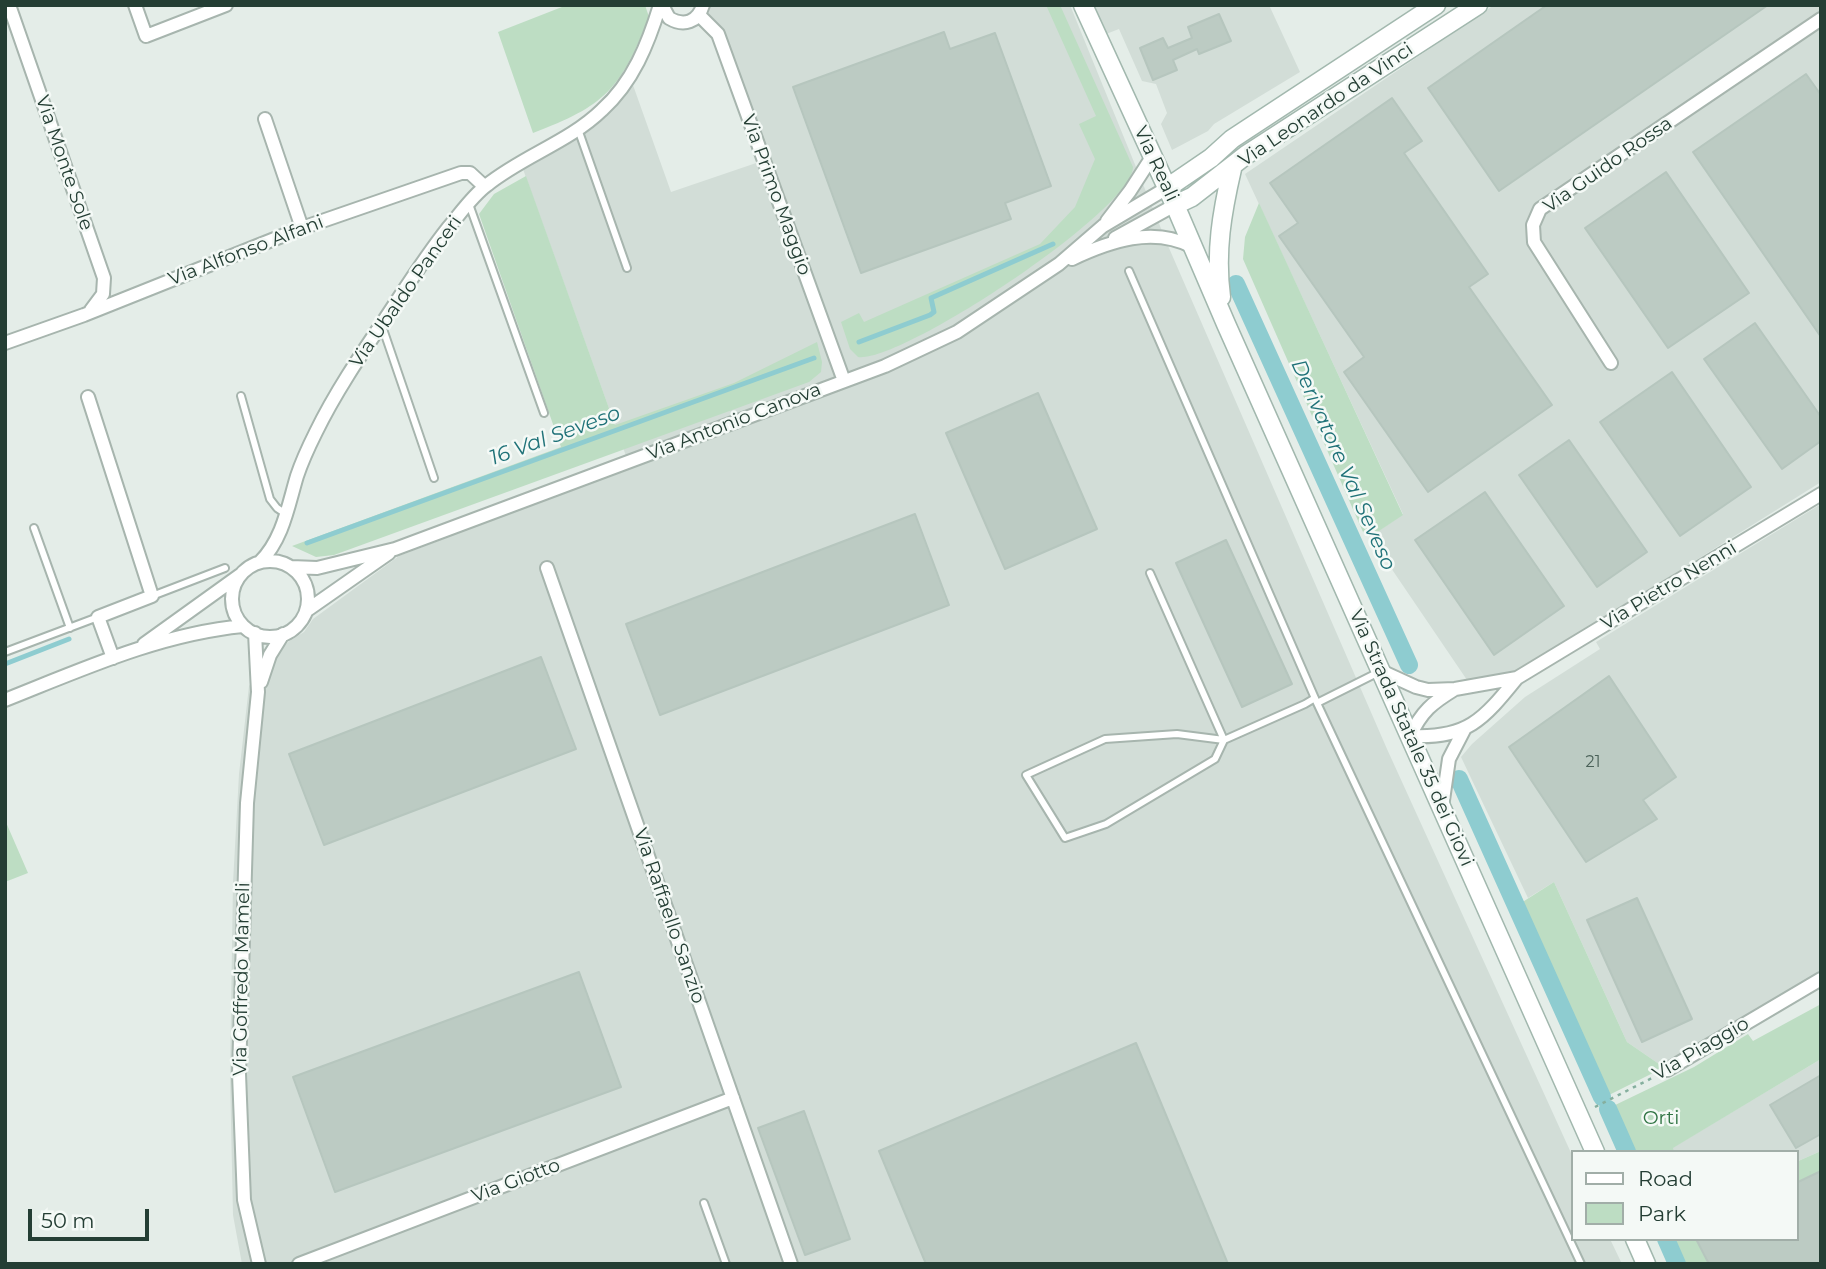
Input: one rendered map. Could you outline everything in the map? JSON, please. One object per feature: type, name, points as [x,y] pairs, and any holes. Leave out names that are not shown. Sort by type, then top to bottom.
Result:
[{"type":"main road","name":"Via Reali","points":[[1083,5],[1175,205],[1226,324]]},
{"type":"main road","name":"Via Leonardo da Vinci","points":[[1167,188],[1211,158],[1232,139],[1436,5]]},
{"type":"main road","name":"Via Leonardo da Vinci","points":[[1175,205],[1192,197],[1246,155],[1478,5]]},
{"type":"main road","points":[[1226,324],[1217,268],[1231,169]]},
{"type":"main road","name":"Via Strada Statale 35 dei Giovi","points":[[1226,324],[1594,1150]]},
{"type":"main road","points":[[1636,1241],[1646,1264]]},
{"type":"street","name":"Via Monte Sole","points":[[9,5],[104,278],[103,294],[84,315]]},
{"type":"street","points":[[135,5],[146,36],[226,5]]},
{"type":"street","points":[[661,5],[675,22],[688,23],[701,10]]},
{"type":"street","name":"Via Ubaldo Panceri","points":[[260,562],[275,544],[299,472],[317,430],[347,376],[436,244],[484,186],[578,129],[603,110],[625,84],[644,52],[661,5]]},
{"type":"street","name":"Via Primo Maggio","points":[[701,10],[718,34],[844,381]]},
{"type":"street","name":"Via Guido Rossa","points":[[1611,363],[1534,242],[1533,225],[1541,209],[1821,19]]},
{"type":"street","points":[[265,119],[302,228]]},
{"type":"street","name":"Via Antonio Canova","points":[[1103,226],[1152,157]]},
{"type":"street","name":"Via Alfonso Alfani","points":[[5,343],[84,315],[302,228],[461,173],[470,173],[484,186]]},
{"type":"street","name":"Via Antonio Canova","points":[[291,567],[317,568],[395,549],[885,366],[957,332],[1059,264],[1103,226],[1167,188]]},
{"type":"street","name":"Via Antonio Canova","points":[[1059,264],[1096,248],[1175,205]]},
{"type":"street","name":"Via Antonio Canova","points":[[1096,248],[1126,239],[1159,236],[1193,247]]},
{"type":"street","points":[[88,397],[152,596],[98,617],[113,658]]},
{"type":"street","name":"Via Pietro Nenni","points":[[1455,689],[1426,709],[1410,736],[1446,735],[1464,730],[1490,710],[1517,678],[1821,494]]},
{"type":"street","name":"Via Antonio Canova","points":[[306,611],[395,549]]},
{"type":"street","points":[[138,648],[260,562],[281,562],[300,575],[306,586],[306,611],[301,621],[283,635],[270,655],[258,692]]},
{"type":"street","name":"Via Raffaello Sanzio","points":[[547,568],[791,1264]]},
{"type":"street","points":[[242,574],[236,583],[233,606],[243,626],[255,634],[283,635]]},
{"type":"street","points":[[5,700],[138,648],[214,629],[243,626]]},
{"type":"street","points":[[255,634],[258,692]]},
{"type":"street","name":"Via Pietro Nenni","points":[[1381,671],[1416,687],[1440,690],[1517,678]]},
{"type":"street","name":"Via Goffredo Mameli","points":[[258,692],[247,803],[239,1074],[244,1200],[259,1264]]},
{"type":"street","name":"Via Pietro Nenni","points":[[1442,808],[1449,759],[1464,730]]},
{"type":"street","name":"Via Piaggio","points":[[1667,1070],[1821,979]]},
{"type":"street","name":"Via Giotto","points":[[299,1264],[733,1098]]},
{"type":"lane","points":[[578,129],[627,268]]},
{"type":"lane","points":[[469,204],[544,413]]},
{"type":"lane","points":[[1129,271],[1316,700],[1570,1239]]},
{"type":"lane","points":[[381,325],[434,478]]},
{"type":"lane","points":[[241,396],[270,499],[286,514]]},
{"type":"lane","points":[[34,528],[70,628]]},
{"type":"lane","points":[[152,596],[225,568]]},
{"type":"lane","points":[[1150,573],[1224,740],[1215,759],[1106,824],[1065,838],[1026,775],[1105,739],[1177,734],[1224,740],[1381,671]]},
{"type":"lane","points":[[5,652],[98,617]]},
{"type":"lane","points":[[704,1203],[726,1264]]},
{"type":"lane","points":[[1563,1223],[1570,1219]]},
{"type":"lane","points":[[1571,1241],[1581,1264]]},
{"type":"path","name":"Via Piaggio","points":[[1579,1115],[1667,1070]]},
{"type":"shaded area","points":[[705,5],[1070,5],[1169,248],[1387,749],[1570,1151],[1570,1241],[1611,1241],[1622,1264],[242,1264],[233,1215],[230,1076],[233,883],[239,774],[249,686],[288,642],[304,632],[313,619],[399,556],[630,467],[519,158],[577,125],[601,107],[628,71],[671,192],[765,160],[720,32],[700,16]]},
{"type":"shaded area","points":[[1086,5],[1269,5],[1300,72],[1214,124],[1208,131],[1172,150],[1161,124],[1167,113],[1156,84],[1142,81],[1119,29],[1101,36]]},
{"type":"shaded area","points":[[1494,5],[1821,5],[1821,482],[1517,672],[1467,680],[1370,537],[1403,514],[1245,174]]},
{"type":"shaded area","points":[[1821,504],[1821,974],[1662,1066],[1627,1042],[1554,882],[1528,898],[1461,757],[1525,697],[1600,649],[1596,642]]},
{"type":"shaded area","points":[[1821,1059],[1821,1151],[1798,1161],[1798,1150],[1672,1148]]},
{"type":"green space","points":[[567,5],[645,5],[649,17],[629,62],[608,92],[578,114],[533,133],[498,32]]},
{"type":"green space","points":[[1046,5],[1060,5],[1133,167],[1123,188],[1096,216],[1011,281],[919,336],[882,353],[858,357],[850,349],[841,322],[859,313],[864,322],[1040,244],[1075,207],[1095,159],[1079,124],[1096,116]]},
{"type":"green space","points":[[526,176],[615,425],[734,383],[817,342],[822,362],[821,372],[809,382],[334,555],[316,557],[292,546],[561,447],[479,214],[494,194]]},
{"type":"green space","points":[[1259,203],[1403,515],[1370,537],[1363,532],[1243,259],[1245,237]]},
{"type":"green space","points":[[5,820],[28,873],[5,882]]},
{"type":"green space","points":[[1554,882],[1627,1042],[1662,1066],[1607,1096],[1521,903]]},
{"type":"green space","name":"Orti","points":[[1821,1004],[1821,1059],[1674,1150],[1630,1150],[1611,1107],[1694,1067],[1748,1034],[1753,1041]]},
{"type":"green space","points":[[1821,1151],[1821,1264],[1681,1264],[1671,1241],[1798,1241],[1798,1161]]},
{"type":"building","points":[[1547,5],[1768,5],[1499,191],[1428,88]]},
{"type":"building","points":[[1219,14],[1231,41],[1199,54],[1197,49],[1173,60],[1177,70],[1153,80],[1140,48],[1163,38],[1168,48],[1192,38],[1188,27]]},
{"type":"building","points":[[944,32],[950,49],[995,33],[1051,186],[1005,203],[1011,219],[861,273],[793,87]]},
{"type":"building","points":[[1806,74],[1821,95],[1821,337],[1693,152]]},
{"type":"building","points":[[1392,98],[1422,141],[1404,153],[1488,274],[1469,287],[1552,405],[1428,492],[1344,372],[1364,357],[1279,236],[1298,223],[1270,183]]},
{"type":"building","points":[[1666,172],[1749,293],[1668,348],[1585,228]]},
{"type":"building","points":[[1755,323],[1821,417],[1821,441],[1782,469],[1704,359]]},
{"type":"building","points":[[1672,372],[1751,487],[1680,536],[1600,422]]},
{"type":"building","points":[[1038,393],[1097,529],[1005,569],[946,433]]},
{"type":"building","points":[[1569,440],[1647,552],[1597,587],[1519,475]]},
{"type":"building","points":[[1485,492],[1564,606],[1494,655],[1415,540]]},
{"type":"building","points":[[915,514],[949,605],[660,715],[626,624]]},
{"type":"building","points":[[1226,540],[1292,684],[1242,707],[1176,563]]},
{"type":"building","points":[[541,657],[576,749],[324,845],[289,754]]},
{"type":"building","points":[[1609,676],[1676,777],[1643,800],[1657,819],[1586,862],[1509,747]]},
{"type":"building","points":[[1637,898],[1692,1019],[1642,1042],[1587,920]]},
{"type":"building","points":[[579,972],[621,1087],[335,1192],[293,1077]]},
{"type":"building","points":[[1136,1043],[1228,1264],[926,1264],[879,1151]]},
{"type":"building","points":[[1821,1075],[1821,1134],[1796,1148],[1770,1105]]},
{"type":"building","points":[[804,1111],[850,1239],[805,1255],[758,1128]]},
{"type":"building","points":[[1821,1171],[1821,1264],[1709,1264],[1697,1241],[1798,1241],[1798,1182]]},
{"type":"waterway","name":"16 Val Seveso","points":[[859,342],[930,315],[934,312],[931,298],[1053,244]]},
{"type":"waterway","name":"Derivatore Val Seveso","points":[[1236,284],[1409,665]]},
{"type":"waterway","name":"16 Val Seveso","points":[[307,543],[814,358]]},
{"type":"waterway","name":"16 Val Seveso","points":[[5,664],[69,639]]},
{"type":"waterway","name":"Derivatore Val Seveso","points":[[1459,779],[1602,1097]]},
{"type":"waterway","name":"Derivatore Val Seveso","points":[[1608,1109],[1626,1150]]},
{"type":"waterway","name":"Derivatore Val Seveso","points":[[1667,1241],[1677,1264]]}]
